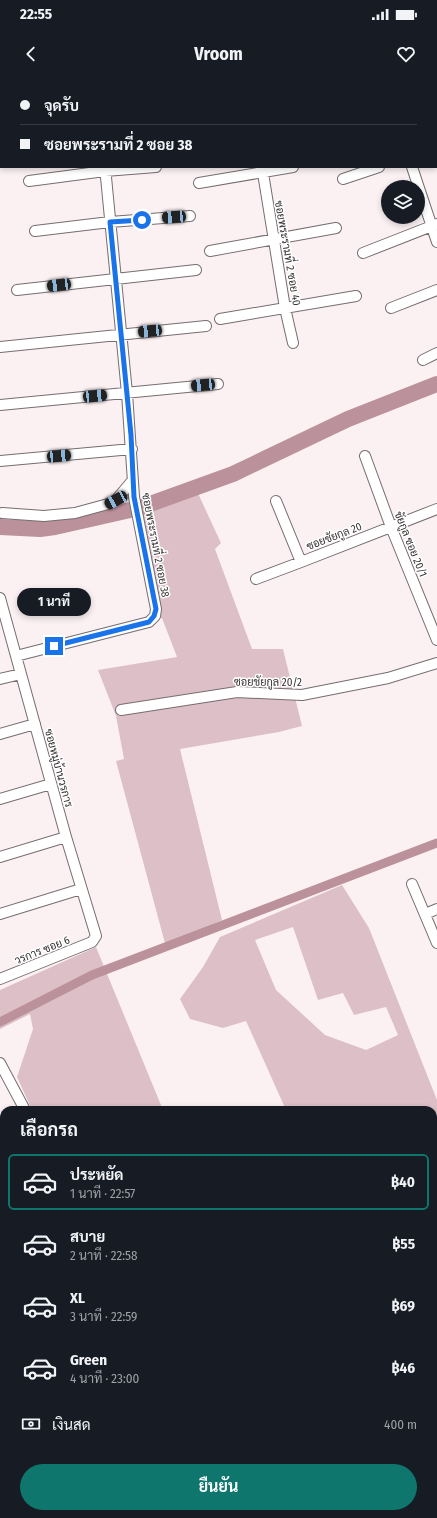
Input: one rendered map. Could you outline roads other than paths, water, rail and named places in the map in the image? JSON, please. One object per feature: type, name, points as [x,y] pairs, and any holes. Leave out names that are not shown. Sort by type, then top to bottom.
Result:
[{"type":"street","points":[[29,181],[105,169],[130,168]]},
{"type":"street","points":[[199,183],[262,170],[283,168]]},
{"type":"street","points":[[343,179],[376,168]]},
{"type":"street","points":[[412,168],[434,225],[437,242]]},
{"type":"street","name":"ซอยพระรามที่ 2 ซอย 38","points":[[16,656],[149,622],[154,616],[156,609],[150,574],[136,514],[132,481],[132,449],[122,333],[105,169]]},
{"type":"street","name":"ซอยพระรามที่ 2 ซอย 40","points":[[262,170],[275,239],[285,308],[293,343]]},
{"type":"street","points":[[35,231],[110,222],[190,216]]},
{"type":"street","points":[[363,253],[434,225]]},
{"type":"street","points":[[210,251],[336,228]]},
{"type":"street","points":[[17,290],[196,270]]},
{"type":"street","points":[[391,308],[437,290]]},
{"type":"street","points":[[220,320],[356,296]]},
{"type":"street","points":[[0,347],[44,344],[122,333],[206,326]]},
{"type":"street","points":[[423,360],[437,353]]},
{"type":"street","points":[[0,405],[218,384]]},
{"type":"street","points":[[0,461],[132,449]]},
{"type":"street","name":"ชัยกูล ซอย 20/1","points":[[365,456],[437,640]]},
{"type":"street","points":[[2,513],[44,516],[75,513],[108,504],[116,500],[132,481]]},
{"type":"street","name":"ซอยชัยกูล 20","points":[[276,501],[301,562],[392,528],[437,508]]},
{"type":"street","points":[[256,579],[301,562]]},
{"type":"street","name":"ซอยหมู่บ้านวรการ","points":[[0,598],[3,620],[16,656],[81,889],[95,928],[96,936],[92,942]]},
{"type":"street","name":"ซอยชัยกูล 20/2","points":[[121,710],[237,692],[302,695],[388,678],[437,663]]},
{"type":"street","points":[[0,679],[21,674]]},
{"type":"street","points":[[0,734],[34,724]]},
{"type":"street","points":[[0,799],[51,784]]},
{"type":"street","points":[[0,857],[66,837]]},
{"type":"street","points":[[412,884],[437,943]]},
{"type":"street","points":[[0,914],[81,889]]},
{"type":"street","points":[[425,914],[437,909]]},
{"type":"street","name":"วรการ ซอย 6","points":[[0,979],[92,942]]},
{"type":"street","points":[[0,1062],[23,1106]]},
{"type":"waterway","points":[[0,527],[40,529],[55,527],[139,508],[233,474],[348,419],[437,384]]},
{"type":"waterway","points":[[0,1022],[92,975],[437,843]]}]
